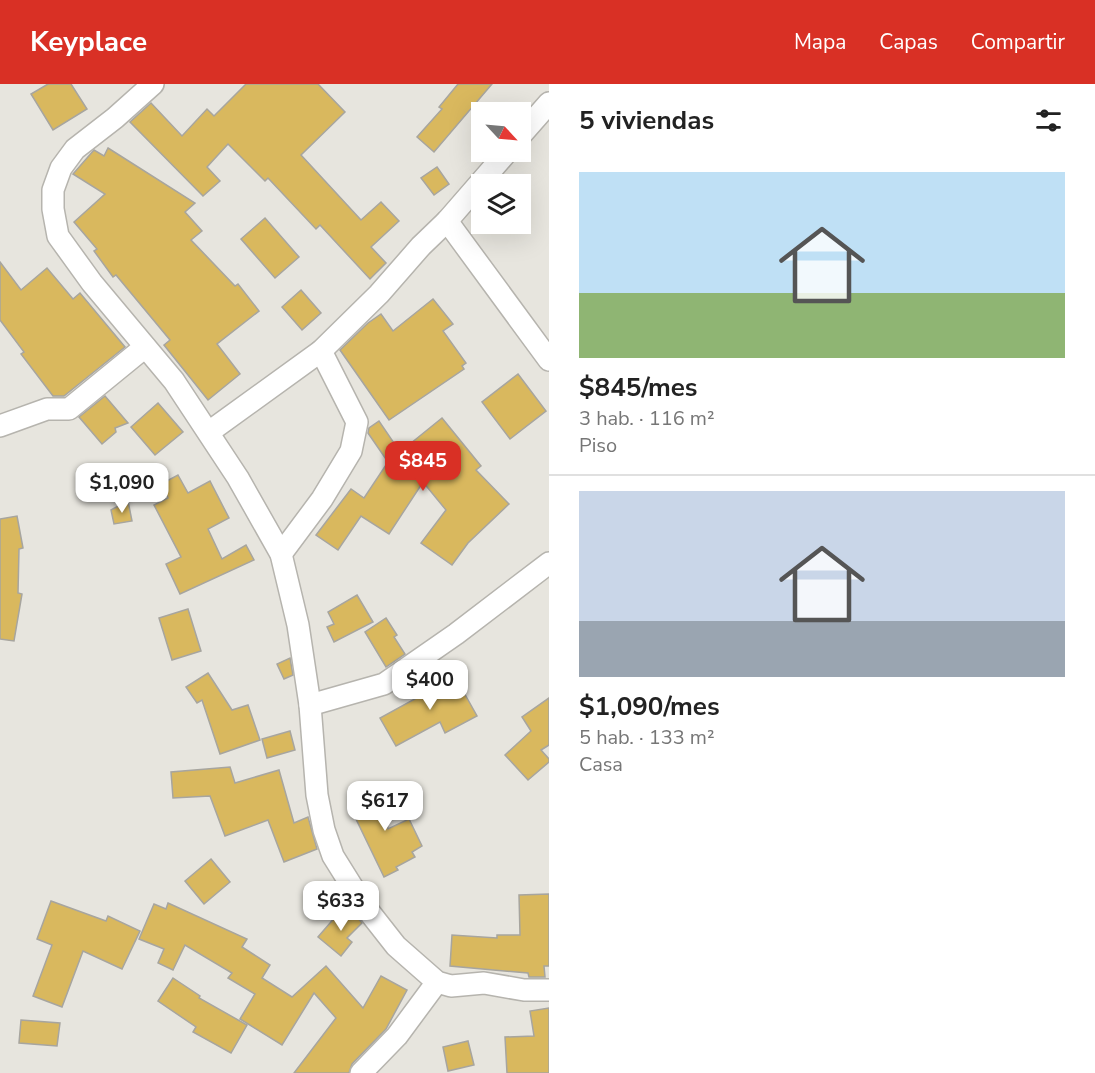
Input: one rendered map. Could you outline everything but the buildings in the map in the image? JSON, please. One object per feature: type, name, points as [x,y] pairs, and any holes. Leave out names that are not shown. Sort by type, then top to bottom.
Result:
[{"type":"street","points":[[153,84],[75,150],[61,168],[53,190],[53,209],[58,236],[92,283],[174,381],[238,478],[281,554],[298,625],[310,705],[317,795],[324,830],[333,856],[363,904],[396,946],[437,982],[451,986],[484,983],[524,990],[549,990]]},
{"type":"street","points":[[531,123],[549,103]]},
{"type":"street","points":[[209,432],[321,351],[379,294],[498,162]]},
{"type":"street","points":[[447,221],[549,360]]},
{"type":"street","points":[[0,426],[47,409],[69,409],[145,347]]},
{"type":"street","points":[[281,554],[322,499],[351,451],[357,422],[321,351]]},
{"type":"street","points":[[310,705],[384,684],[456,634],[549,563]]},
{"type":"street","points":[[361,1073],[397,1036],[437,982]]}]
